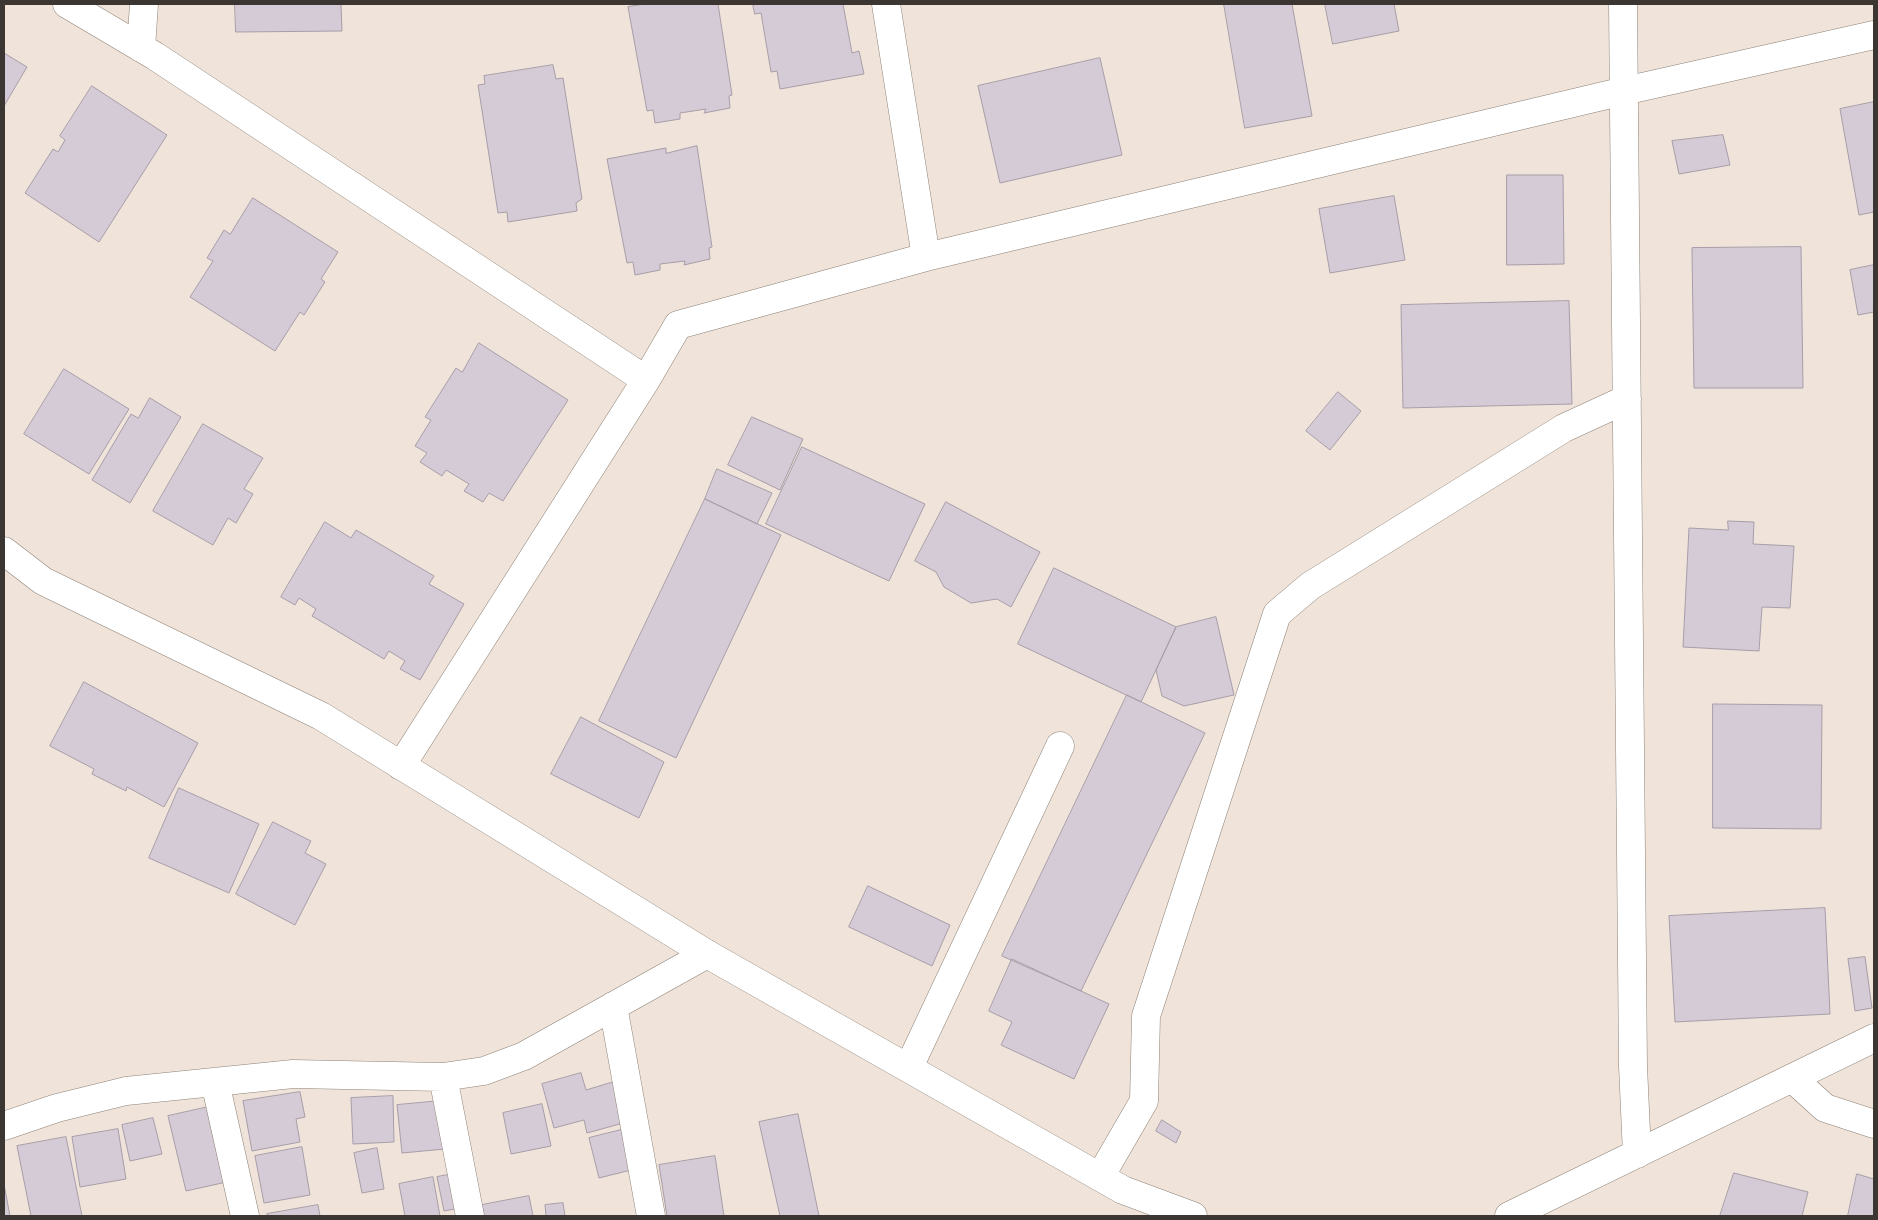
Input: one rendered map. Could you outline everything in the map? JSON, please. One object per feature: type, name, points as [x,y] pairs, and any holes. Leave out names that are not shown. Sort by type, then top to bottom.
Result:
[{"type":"street","points":[[67,4],[141,48],[646,380]]},
{"type":"street","points":[[141,48],[144,4]]},
{"type":"street","points":[[886,4],[926,256]]},
{"type":"street","points":[[1623,4],[1633,1066],[1637,1154]]},
{"type":"street","points":[[401,766],[646,380],[678,324],[926,256],[1624,91],[1874,35]]},
{"type":"street","points":[[1111,1183],[1144,1101],[1146,1016],[1277,614],[1310,586],[1564,428],[1627,399]]},
{"type":"street","points":[[4,550],[43,581],[321,716],[706,954],[1111,1183],[1193,1216]]},
{"type":"street","points":[[909,1068],[1060,746]]},
{"type":"street","points":[[4,1126],[57,1108],[126,1091],[293,1074],[443,1077],[484,1071],[524,1056],[706,954]]},
{"type":"street","points":[[613,1006],[651,1216]]},
{"type":"street","points":[[1509,1216],[1874,1038]]},
{"type":"street","points":[[443,1077],[470,1216]]},
{"type":"street","points":[[1792,1078],[1825,1108],[1874,1124]]},
{"type":"street","points":[[215,1082],[245,1216]]},
{"type":"street","points":[[1111,1183],[1141,1216]]},
{"type":"building","points":[[235,4],[341,4],[342,31],[236,32]]},
{"type":"building","points":[[645,4],[718,4],[732,95],[729,96],[730,108],[704,113],[706,109],[680,113],[680,119],[655,123],[653,110],[647,111],[628,7]]},
{"type":"building","points":[[753,4],[843,4],[852,53],[859,51],[864,74],[780,89],[777,71],[771,72],[761,13],[755,14]]},
{"type":"building","points":[[1224,4],[1292,4],[1312,116],[1245,128]]},
{"type":"building","points":[[1325,4],[1394,4],[1399,31],[1333,44]]},
{"type":"building","points":[[4,53],[27,67],[4,106]]},
{"type":"building","points":[[1100,58],[1122,155],[1000,183],[978,86]]},
{"type":"building","points":[[553,65],[556,79],[563,78],[582,199],[576,203],[577,211],[508,222],[507,212],[498,213],[478,85],[485,84],[484,76]]},
{"type":"building","points":[[92,86],[167,135],[99,242],[25,193],[53,149],[58,152],[65,140],[60,136]]},
{"type":"building","points":[[1874,102],[1874,212],[1859,215],[1840,109]]},
{"type":"building","points":[[1723,135],[1730,165],[1679,174],[1672,141]]},
{"type":"building","points":[[697,146],[712,247],[709,248],[710,259],[684,265],[685,261],[660,264],[660,270],[635,275],[633,262],[627,263],[607,159],[666,148],[666,153]]},
{"type":"building","points":[[1507,175],[1563,175],[1564,264],[1507,265]]},
{"type":"building","points":[[1394,196],[1405,260],[1330,273],[1319,209]]},
{"type":"building","points":[[253,198],[338,252],[321,279],[325,282],[304,315],[300,312],[275,351],[190,297],[213,261],[207,258],[224,230],[230,234]]},
{"type":"building","points":[[1801,247],[1803,388],[1694,388],[1692,248]]},
{"type":"building","points":[[1874,265],[1874,312],[1858,315],[1850,270]]},
{"type":"building","points":[[1569,301],[1572,404],[1403,408],[1401,305]]},
{"type":"building","points":[[479,343],[568,400],[503,501],[489,493],[483,502],[464,491],[469,484],[446,470],[442,476],[420,462],[427,453],[415,446],[431,420],[425,417],[456,368],[462,372]]},
{"type":"building","points":[[64,369],[129,409],[89,474],[24,434]]},
{"type":"building","points":[[1338,392],[1361,411],[1330,450],[1306,431]]},
{"type":"building","points":[[150,398],[181,417],[130,503],[92,480],[131,414],[138,418]]},
{"type":"building","points":[[752,417],[803,439],[780,490],[728,465]]},
{"type":"building","points":[[203,424],[263,458],[244,489],[253,494],[236,523],[228,518],[213,545],[153,511]]},
{"type":"building","points":[[802,447],[925,504],[889,581],[766,524]]},
{"type":"building","points":[[717,469],[772,493],[757,524],[705,499]]},
{"type":"building","points":[[705,499],[781,535],[676,758],[599,721]]},
{"type":"building","points":[[946,502],[1040,552],[1011,607],[997,599],[971,603],[944,587],[936,572],[915,561]]},
{"type":"building","points":[[1728,521],[1754,522],[1753,544],[1794,546],[1790,608],[1762,607],[1759,651],[1683,647],[1689,528],[1728,530]]},
{"type":"building","points":[[325,522],[351,538],[356,530],[434,576],[429,584],[464,604],[420,680],[400,669],[405,661],[389,651],[384,659],[312,616],[316,609],[299,598],[295,605],[281,597]]},
{"type":"building","points":[[1054,568],[1176,627],[1141,702],[1018,644]]},
{"type":"building","points":[[1216,617],[1234,695],[1184,706],[1162,696],[1156,670],[1176,627]]},
{"type":"building","points":[[84,682],[198,743],[164,807],[127,787],[126,791],[92,774],[94,769],[50,746]]},
{"type":"building","points":[[1127,695],[1205,733],[1081,991],[1002,956]]},
{"type":"building","points":[[1713,704],[1822,705],[1821,829],[1713,828]]},
{"type":"building","points":[[581,717],[664,762],[639,818],[551,774]]},
{"type":"building","points":[[179,788],[259,824],[229,893],[149,858]]},
{"type":"building","points":[[273,822],[311,841],[305,853],[326,864],[295,925],[236,894]]},
{"type":"building","points":[[868,886],[950,925],[932,966],[849,927]]},
{"type":"building","points":[[1825,908],[1830,1014],[1675,1022],[1669,916]]},
{"type":"building","points":[[1865,957],[1872,1008],[1855,1011],[1848,959]]},
{"type":"building","points":[[1012,959],[1109,1004],[1074,1079],[1001,1045],[1012,1022],[989,1011]]},
{"type":"building","points":[[581,1073],[586,1090],[616,1081],[627,1122],[587,1133],[584,1120],[554,1128],[542,1084]]},
{"type":"building","points":[[300,1092],[305,1117],[296,1119],[300,1142],[252,1151],[243,1101]]},
{"type":"building","points":[[393,1096],[394,1142],[353,1144],[351,1098]]},
{"type":"building","points":[[440,1101],[445,1149],[402,1153],[397,1105]]},
{"type":"building","points":[[542,1104],[551,1146],[511,1154],[503,1113]]},
{"type":"building","points":[[213,1106],[231,1181],[186,1191],[168,1116]]},
{"type":"building","points":[[798,1114],[819,1216],[780,1216],[759,1122]]},
{"type":"building","points":[[153,1118],[162,1154],[130,1161],[122,1125]]},
{"type":"building","points":[[1162,1120],[1181,1132],[1176,1143],[1156,1131]]},
{"type":"building","points":[[118,1129],[126,1179],[80,1187],[72,1137]]},
{"type":"building","points":[[621,1130],[631,1170],[599,1178],[589,1138]]},
{"type":"building","points":[[66,1137],[82,1216],[31,1216],[17,1146]]},
{"type":"building","points":[[302,1147],[310,1195],[264,1203],[255,1156]]},
{"type":"building","points":[[377,1148],[384,1189],[362,1193],[354,1153]]},
{"type":"building","points":[[715,1156],[724,1216],[667,1216],[659,1165]]},
{"type":"building","points":[[458,1173],[465,1207],[444,1211],[437,1177]]},
{"type":"building","points":[[1734,1173],[1808,1192],[1802,1216],[1720,1216]]},
{"type":"building","points":[[1857,1174],[1874,1179],[1874,1216],[1848,1216]]},
{"type":"building","points":[[433,1177],[440,1216],[405,1216],[399,1184]]},
{"type":"building","points":[[4,1184],[10,1216],[4,1216]]},
{"type":"building","points":[[529,1196],[533,1216],[484,1216],[482,1205]]},
{"type":"building","points":[[563,1203],[565,1216],[546,1216],[545,1205]]},
{"type":"building","points":[[318,1205],[320,1216],[267,1216],[267,1214]]}]
